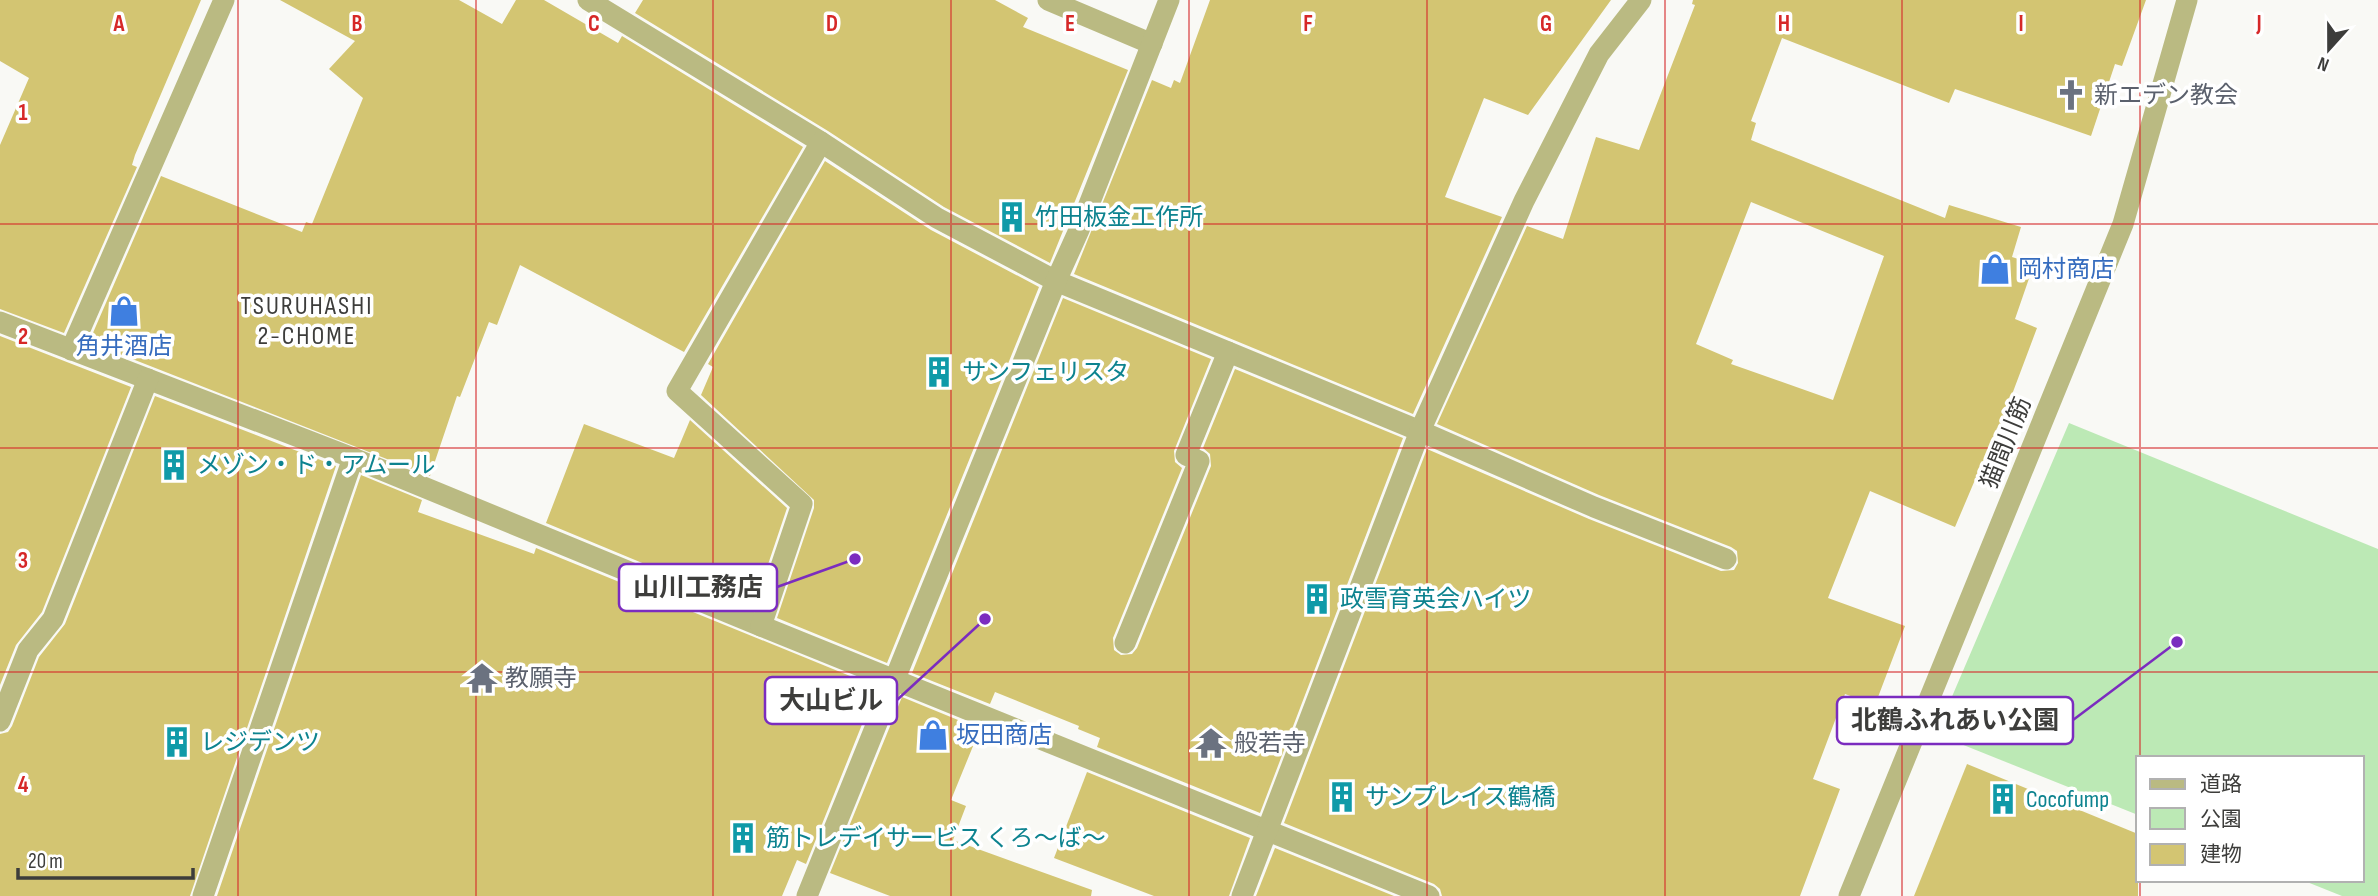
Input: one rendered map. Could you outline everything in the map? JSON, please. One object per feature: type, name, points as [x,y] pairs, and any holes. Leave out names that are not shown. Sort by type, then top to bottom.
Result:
[{"type":"street","points":[[71,350],[224,0]]},
{"type":"street","points":[[588,0],[821,142],[937,218],[1056,281],[1420,431],[1594,507],[1726,559]]},
{"type":"street","points":[[1048,0],[1152,44]]},
{"type":"street","points":[[807,896],[1079,230],[1169,0]]},
{"type":"street","points":[[1242,896],[1420,431],[1536,176],[1599,54],[1640,0]]},
{"type":"street","name":"猫間川筋","points":[[1849,896],[2123,224],[2187,0]]},
{"type":"street","points":[[761,626],[802,504],[677,391],[821,142]]},
{"type":"street","points":[[0,322],[353,458],[895,681],[1429,896]]},
{"type":"street","points":[[1125,643],[1199,461],[1186,455],[1228,352]]},
{"type":"street","points":[[0,721],[28,650],[53,619],[148,379]]},
{"type":"street","points":[[203,896],[353,458]]},
{"type":"green space","points":[[2069,423],[2378,549],[2378,896],[2342,896],[2307,882],[2364,882],[2364,756],[2136,756],[2136,814],[1936,734]]},
{"type":"building","points":[[0,0],[201,0],[135,155],[132,165],[137,167],[64,333],[0,309],[0,145],[29,78],[0,61]]},
{"type":"building","points":[[280,0],[459,0],[502,24],[516,0],[544,0],[618,43],[622,36],[803,147],[684,352],[520,265],[497,325],[489,322],[460,397],[457,396],[430,476],[89,342],[161,176],[302,232],[306,222],[312,224],[363,98],[329,69],[355,41]]},
{"type":"building","points":[[643,0],[995,0],[1028,18],[1023,27],[1128,70],[1050,263],[944,207],[828,131],[635,13]]},
{"type":"building","points":[[1210,0],[1611,0],[1528,115],[1484,98],[1445,197],[1502,217],[1413,414],[1074,274],[1152,80],[1171,88],[1174,80],[1180,83]]},
{"type":"building","points":[[1693,0],[2146,0],[2122,66],[2115,64],[2091,136],[1955,89],[1949,103],[1782,38],[1751,121],[1756,123],[1751,140],[1945,218],[1949,205],[2021,227],[2012,257],[2034,264],[2015,319],[2037,328],[1999,429],[1997,428],[1955,527],[1870,491],[1828,598],[1905,626],[1875,705],[1845,694],[1813,779],[1840,789],[1800,896],[1442,896],[1440,889],[1434,884],[1284,823],[1427,449],[1589,519],[1721,571],[1734,570],[1738,563],[1737,551],[1731,547],[1599,495],[1437,424],[1527,226],[1563,239],[1596,137],[1639,150],[1695,5],[1692,4]],"holes":[[[1751,202],[1884,256],[1833,400],[1731,364],[1733,360],[1696,344]]]},
{"type":"building","points":[[825,161],[931,230],[1039,287],[887,663],[777,618],[814,508],[814,500],[701,395],[713,367],[708,364]]},
{"type":"building","points":[[1063,298],[1211,359],[1174,451],[1175,462],[1182,468],[1113,638],[1114,650],[1121,655],[1132,654],[1137,648],[1211,466],[1210,454],[1203,448],[1235,369],[1403,438],[1260,813],[1097,747],[1100,738],[1078,729],[1079,726],[995,692],[990,704],[912,673]]},
{"type":"building","points":[[0,336],[131,387],[42,612],[16,645],[0,685]]},
{"type":"building","points":[[155,396],[336,466],[190,896],[0,896],[0,734],[8,732],[12,726],[39,657],[65,624]]},
{"type":"building","points":[[690,420],[787,508],[753,609],[546,523],[584,424],[674,458]]},
{"type":"building","points":[[361,475],[422,500],[418,512],[534,554],[536,548],[877,687],[806,864],[797,860],[782,896],[217,896]]},
{"type":"building","points":[[902,697],[980,729],[951,800],[966,806],[953,840],[1092,890],[1091,896],[890,896],[830,873]]},
{"type":"building","name":"Cocofump","points":[[1967,764],[2136,833],[2138,896],[1914,896]]},
{"type":"building","points":[[1087,772],[1250,838],[1229,896],[1154,896],[1054,858]]},
{"type":"building","points":[[1275,848],[1394,896],[1256,896]]},
{"type":"place","name":"新エデン教会","points":[[2071,95]]},
{"type":"place","name":"竹田板金工作所","points":[[1012,217]]},
{"type":"place","name":"岡村商店","points":[[1995,269]]},
{"type":"place","name":"角井酒店","points":[[124,311]]},
{"type":"place","name":"サンフェリスタ","points":[[939,372]]},
{"type":"place","name":"メゾン・ド・アムール","points":[[174,465]]},
{"type":"place","name":"山川工務店","points":[[855,559]]},
{"type":"place","name":"政雪育英会ハイツ","points":[[1317,599]]},
{"type":"place","name":"大山ビル","points":[[985,619]]},
{"type":"place","name":"北鶴ふれあい公園","points":[[2177,642]]},
{"type":"place","name":"教願寺","points":[[482,678]]},
{"type":"place","name":"坂田商店","points":[[933,735]]},
{"type":"place","name":"レジデンツ","points":[[177,742]]},
{"type":"place","name":"般若寺","points":[[1211,743]]},
{"type":"place","name":"サンプレイス鶴橋","points":[[1342,797]]},
{"type":"place","name":"Cocofump","points":[[2003,799]]},
{"type":"place","name":"筋トレデイサービス くろ〜ば〜","points":[[743,838]]},
{"type":"district","name":"TSURUHASHI 2-CHOME","points":[[307,321]]}]
